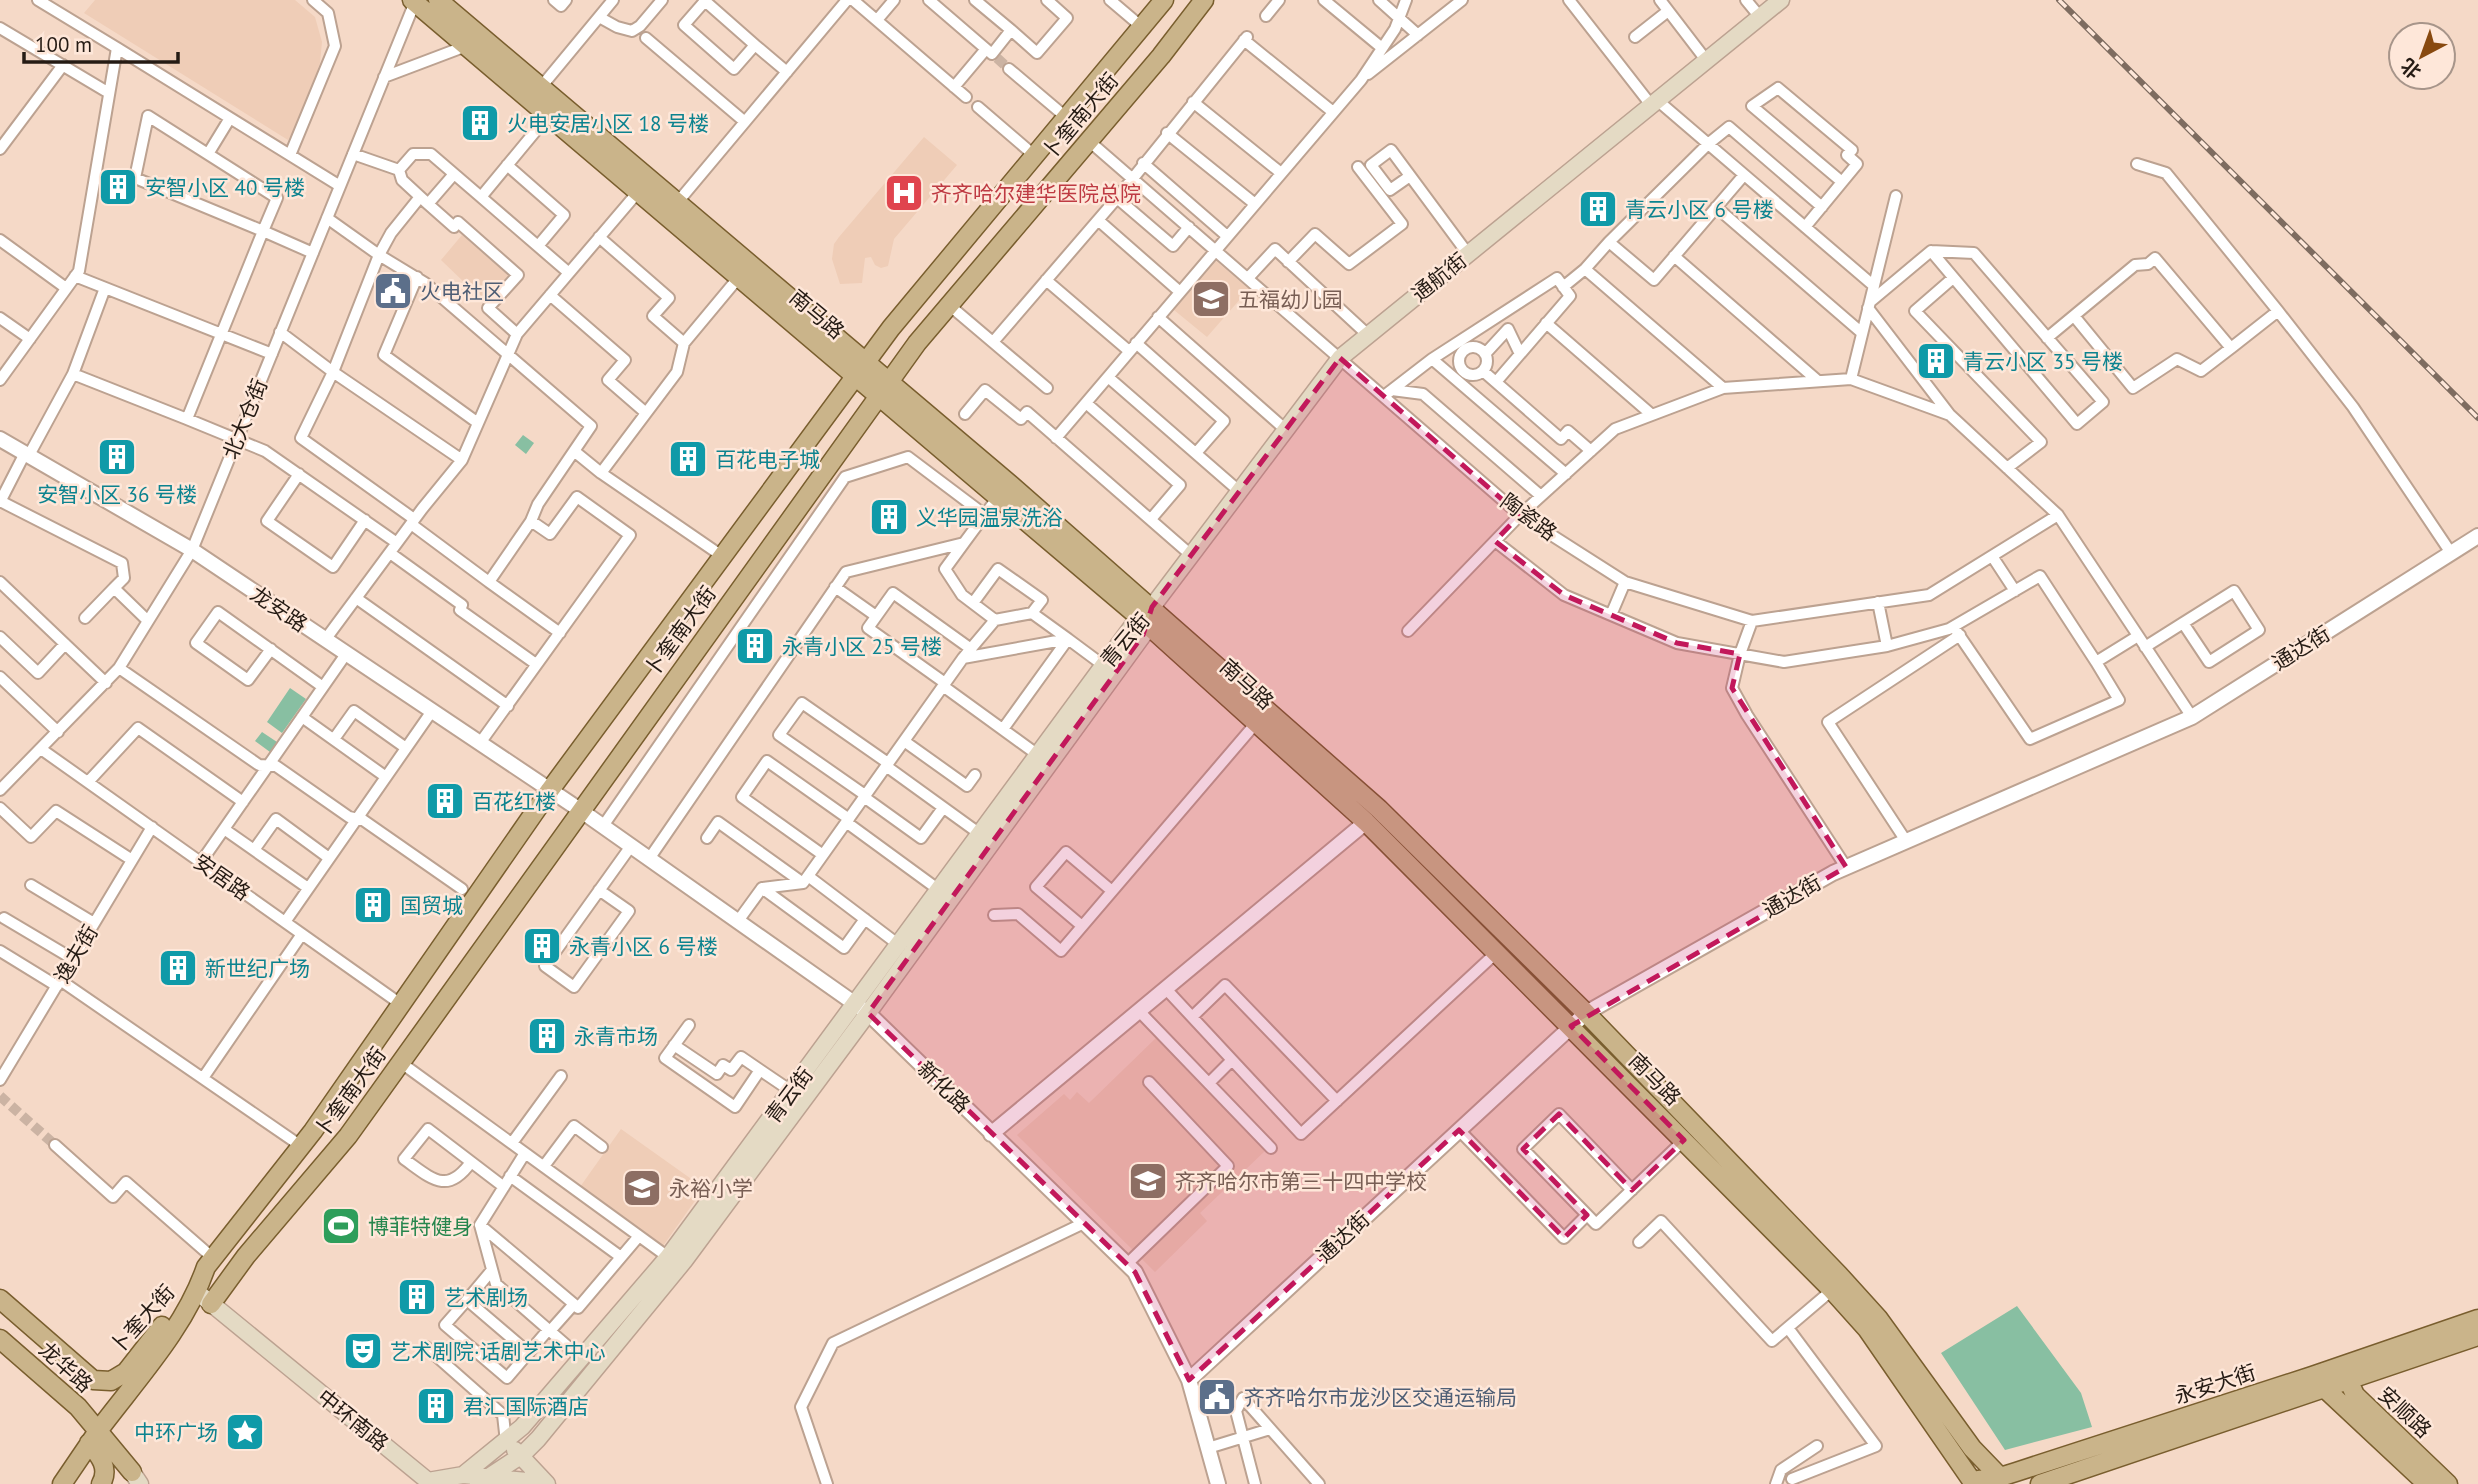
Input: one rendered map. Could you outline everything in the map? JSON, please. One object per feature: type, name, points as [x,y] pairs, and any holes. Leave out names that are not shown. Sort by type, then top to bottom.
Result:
[{"type":"main road","name":"南马路","points":[[438,0],[677,203],[860,369]]},
{"type":"main road","name":"卜奎南大街","points":[[204,1298],[206,1267],[301,1146],[550,790],[860,369],[891,328],[1164,0]]},
{"type":"main road","name":"卜奎南大街","points":[[204,1298],[246,1256],[348,1136],[883,388],[949,305],[1161,56],[1205,0]]},
{"type":"main road","name":"通航街","points":[[1146,617],[1340,358],[1781,0]]},
{"type":"main road","name":"南马路","points":[[414,1],[739,277],[883,388],[1146,617],[1256,723],[1366,822],[1832,1290],[1867,1329],[1970,1483]]},
{"type":"main road","name":"南马路","points":[[883,388],[998,497],[1379,809],[1586,1013],[1878,1318],[1972,1448],[2001,1481]]},
{"type":"main road","name":"青云街","points":[[463,1475],[522,1427],[668,1257],[791,1091],[862,1009],[899,945],[1104,665],[1146,617]]},
{"type":"main road","name":"青云街","points":[[483,1481],[522,1455],[684,1261],[862,1009],[1146,617]]},
{"type":"main road","name":"卜奎大街","points":[[93,1380],[111,1381],[125,1372],[174,1312],[204,1298]]},
{"type":"main road","name":"卜奎大街","points":[[94,1437],[182,1319],[204,1298]]},
{"type":"main road","name":"中环南路","points":[[204,1298],[428,1482],[463,1475],[483,1481],[527,1481],[531,1484]]},
{"type":"main road","name":"龙华路","points":[[0,1299],[93,1380]]},
{"type":"main road","name":"永安大街","points":[[2345,1373],[2478,1318]]},
{"type":"main road","name":"永安大街","points":[[1970,1483],[2001,1481],[2345,1373],[2478,1336]]},
{"type":"main road","name":"龙华路","points":[[0,1339],[78,1407],[94,1437],[136,1478]]},
{"type":"main road","name":"安顺路","points":[[2345,1373],[2355,1395],[2448,1484]]},
{"type":"main road","name":"永安大街","points":[[2040,1484],[2318,1382]]},
{"type":"main road","name":"安顺路","points":[[2318,1382],[2427,1484]]},
{"type":"main road","points":[[62,1484],[94,1437]]},
{"type":"main road","points":[[94,1437],[105,1465],[106,1475],[100,1484]]},
{"type":"main road","points":[[506,1442],[522,1455],[547,1484]]},
{"type":"street","points":[[38,0],[340,186]]},
{"type":"street","points":[[289,155],[335,46],[328,13],[313,0]]},
{"type":"street","points":[[554,0],[561,6],[566,0]]},
{"type":"street","points":[[541,87],[613,0]]},
{"type":"street","points":[[599,17],[617,27],[632,31],[640,26],[662,0]]},
{"type":"street","points":[[677,203],[847,0]]},
{"type":"street","points":[[853,0],[966,97]]},
{"type":"street","points":[[877,20],[894,0]]},
{"type":"street","points":[[929,0],[992,54]]},
{"type":"street","points":[[975,0],[990,5],[1011,30],[1037,53],[1068,18],[1047,0]]},
{"type":"street","points":[[1110,0],[1143,28]]},
{"type":"street","points":[[1266,16],[1279,0]]},
{"type":"street","points":[[1324,0],[1382,48]]},
{"type":"street","points":[[1379,0],[1400,16],[1418,35]]},
{"type":"street","points":[[1056,438],[1361,80],[1395,29],[1406,0]]},
{"type":"street","points":[[1361,80],[1462,0]]},
{"type":"street","points":[[1569,0],[1654,103],[1708,144],[1874,286]]},
{"type":"street","points":[[1660,0],[1706,60]]},
{"type":"street","points":[[1746,0],[1760,17]]},
{"type":"street","name":"北大仓街","points":[[3,782],[58,732],[119,668],[192,551],[414,1]]},
{"type":"street","points":[[755,45],[734,69],[684,25],[705,1],[787,72]]},
{"type":"street","points":[[1635,37],[1668,11]]},
{"type":"street","points":[[0,28],[110,93]]},
{"type":"street","points":[[954,87],[992,54],[1011,30]]},
{"type":"street","points":[[646,38],[745,122]]},
{"type":"street","points":[[993,342],[1133,178],[1245,38],[1333,112]]},
{"type":"street","points":[[384,77],[466,46]]},
{"type":"street","points":[[0,380],[79,271],[117,48]]},
{"type":"street","points":[[0,149],[63,65]]},
{"type":"street","points":[[1009,69],[1067,118]]},
{"type":"street","points":[[1805,227],[1857,164],[1847,155],[1852,150],[1778,88],[1752,106],[1842,182]]},
{"type":"street","points":[[1193,102],[1282,173]]},
{"type":"street","points":[[978,107],[1035,156]]},
{"type":"street","points":[[187,419],[263,231],[277,198],[148,116],[135,178],[263,231],[313,253]]},
{"type":"street","points":[[481,197],[548,116]]},
{"type":"street","points":[[208,154],[230,118]]},
{"type":"street","points":[[1563,287],[1585,269],[1708,144],[1729,127],[1822,207]]},
{"type":"street","points":[[1167,133],[1255,204]]},
{"type":"street","name":"陶瓷路","points":[[1089,141],[1340,358],[1388,393],[1520,515],[1625,582],[1752,621],[1929,595],[2058,515]]},
{"type":"street","points":[[353,154],[399,170]]},
{"type":"street","points":[[399,170],[413,154],[431,154],[569,273]]},
{"type":"street","points":[[1143,163],[1227,236]]},
{"type":"street","points":[[2137,164],[2165,173],[2278,311],[2353,407],[2451,553]]},
{"type":"street","points":[[507,165],[564,215],[538,246]]},
{"type":"street","points":[[1288,261],[1315,233],[1349,264],[1402,224],[1357,167]]},
{"type":"street","points":[[399,170],[402,180],[454,227],[458,222],[518,275],[488,308],[517,334]]},
{"type":"street","points":[[454,174],[391,233],[379,255],[333,372],[301,438],[560,633]]},
{"type":"street","points":[[1609,242],[1654,280],[1744,175]]},
{"type":"street","points":[[1410,176],[1468,254]]},
{"type":"street","points":[[326,640],[397,542],[462,460],[517,334],[638,192]]},
{"type":"street","points":[[1851,379],[1896,196]]},
{"type":"street","points":[[1116,198],[1173,246],[1189,227]]},
{"type":"street","points":[[1716,207],[1862,333]]},
{"type":"street","points":[[327,218],[379,255],[417,277],[591,426],[489,582]]},
{"type":"street","points":[[1098,220],[1180,292]]},
{"type":"street","points":[[599,237],[669,298],[653,316],[684,343]]},
{"type":"street","points":[[0,240],[66,288]]},
{"type":"street","points":[[1248,278],[1275,249],[1368,335]]},
{"type":"street","points":[[1869,305],[1931,251],[1975,253],[2103,402],[2077,424],[1931,251]]},
{"type":"street","points":[[1674,256],[1818,381]]},
{"type":"street","points":[[2047,338],[2135,265],[2148,264],[2155,258],[2231,348]]},
{"type":"street","points":[[1585,269],[1723,388]]},
{"type":"street","points":[[75,276],[272,354]]},
{"type":"street","points":[[417,277],[384,355],[478,423]]},
{"type":"street","points":[[601,473],[677,372],[684,343],[739,277]]},
{"type":"street","points":[[1388,393],[1436,363],[1557,278],[1570,296],[1496,382]]},
{"type":"street","points":[[1954,278],[1915,311],[2041,442],[2007,468]]},
{"type":"street","points":[[1046,279],[1224,421],[1196,453]]},
{"type":"street","points":[[85,618],[124,579],[122,563],[0,501],[73,374],[106,288]]},
{"type":"street","points":[[550,295],[625,360],[608,380],[646,413]]},
{"type":"street","points":[[949,305],[1047,388]]},
{"type":"street","points":[[1869,305],[1950,415],[2058,515],[2192,717]]},
{"type":"street","points":[[2074,316],[2133,388],[2177,359],[2201,371],[2278,311]]},
{"type":"street","points":[[1158,317],[1286,429]]},
{"type":"street","points":[[0,318],[30,339]]},
{"type":"street","points":[[1546,323],[1652,415]]},
{"type":"street","points":[[1461,353],[1459,362],[1463,371],[1471,375],[1483,371],[1487,363],[1486,354],[1508,329],[1520,354]]},
{"type":"street","points":[[280,332],[333,372],[462,460]]},
{"type":"street","points":[[1436,363],[1474,347],[1486,354]]},
{"type":"street","points":[[1436,363],[1566,474]]},
{"type":"street","points":[[1483,371],[1561,439],[1568,431],[1591,451]]},
{"type":"street","points":[[73,374],[265,451],[397,542]]},
{"type":"street","points":[[1108,377],[1240,491]]},
{"type":"street","points":[[1408,631],[1520,515],[1615,429],[1723,388],[1851,379],[1950,415]]},
{"type":"street","points":[[965,414],[985,390],[1021,419],[1027,412],[1191,555]]},
{"type":"street","points":[[1388,393],[1423,394],[1541,496]]},
{"type":"street","points":[[1086,403],[1180,485],[1150,519]]},
{"type":"street","name":"龙安路","points":[[0,439],[192,551],[550,790]]},
{"type":"street","points":[[574,451],[601,473],[722,556]]},
{"type":"street","points":[[603,826],[845,477],[908,457],[985,515]]},
{"type":"street","points":[[299,474],[267,521],[333,567],[365,520]]},
{"type":"street","points":[[995,620],[962,595],[944,569],[998,497]]},
{"type":"street","points":[[480,743],[631,535],[577,498],[550,534],[531,521]]},
{"type":"street","name":"通达街","points":[[1189,1380],[1586,1013],[1846,867],[2192,717],[2478,536]]},
{"type":"street","points":[[1495,541],[1564,595],[1677,643],[1784,662],[1887,646],[1957,631]]},
{"type":"street","points":[[649,859],[846,572],[964,543]]},
{"type":"street","points":[[390,553],[462,605],[460,610],[536,664]]},
{"type":"street","points":[[1992,556],[2015,591]]},
{"type":"street","points":[[738,921],[762,888],[805,880],[963,658],[995,620],[1032,613],[1042,600],[999,569],[973,603]]},
{"type":"street","points":[[1906,841],[1828,722],[1957,631],[2015,591],[2040,576],[2119,700],[2030,739],[1957,631]]},
{"type":"street","points":[[0,582],[106,682]]},
{"type":"street","points":[[1611,615],[1625,582]]},
{"type":"street","points":[[835,587],[876,616]]},
{"type":"street","points":[[114,588],[148,621]]},
{"type":"street","points":[[2146,647],[2183,623],[2234,591],[2259,630],[2208,662],[2183,623]]},
{"type":"street","points":[[971,649],[893,593],[868,628],[1038,755]]},
{"type":"street","points":[[356,598],[508,706]]},
{"type":"street","points":[[1878,602],[1887,646]]},
{"type":"street","points":[[271,649],[248,680],[196,643],[218,612],[271,649],[323,687]]},
{"type":"street","points":[[1032,613],[1104,665]]},
{"type":"street","points":[[1752,621],[1732,688],[1846,867]]},
{"type":"street","points":[[0,636],[38,673],[65,644]]},
{"type":"street","points":[[2096,663],[2138,636]]},
{"type":"street","points":[[963,658],[1068,639]]},
{"type":"street","points":[[1003,729],[1068,639]]},
{"type":"street","points":[[201,862],[346,654]]},
{"type":"street","points":[[119,668],[259,765],[276,766],[349,817],[363,820],[462,889]]},
{"type":"street","points":[[0,677],[58,732]]},
{"type":"street","points":[[943,808],[921,838],[779,735],[802,703],[980,835]]},
{"type":"street","points":[[334,739],[354,711],[406,748]]},
{"type":"street","points":[[285,922],[432,711]]},
{"type":"street","points":[[302,717],[386,777]]},
{"type":"street","points":[[994,915],[1018,914],[1061,950],[1256,723]]},
{"type":"street","points":[[88,782],[138,728],[243,802]]},
{"type":"street","points":[[904,741],[967,786],[975,775]]},
{"type":"street","name":"安居路","points":[[41,748],[402,1005]]},
{"type":"street","points":[[823,855],[742,797],[767,761],[939,890]]},
{"type":"street","name":"新化路","points":[[550,790],[862,1009],[1135,1272],[1189,1380],[1218,1484]]},
{"type":"street","points":[[0,807],[32,837],[56,811],[132,860]]},
{"type":"street","points":[[254,850],[276,819],[329,858]]},
{"type":"street","points":[[707,838],[718,822],[865,919],[899,945]]},
{"type":"street","points":[[991,1134],[1366,822]]},
{"type":"street","name":"逸夫街","points":[[0,1080],[152,827]]},
{"type":"street","points":[[224,829],[308,888]]},
{"type":"street","points":[[599,890],[629,911],[574,987],[545,967],[599,890],[631,846]]},
{"type":"street","points":[[1082,926],[1036,887],[1066,852],[1112,891]]},
{"type":"street","points":[[32,885],[94,923]]},
{"type":"street","points":[[762,888],[844,948],[865,919]]},
{"type":"street","points":[[4,918],[73,959]]},
{"type":"street","points":[[203,1078],[302,934]]},
{"type":"street","points":[[0,951],[59,983],[301,1146]]},
{"type":"street","points":[[1166,989],[1301,1134],[1497,952]]},
{"type":"street","points":[[1192,1017],[1225,985],[1337,1101]]},
{"type":"street","points":[[1139,1011],[1271,1148]]},
{"type":"street","points":[[688,1025],[665,1058],[734,1107],[760,1070]]},
{"type":"street","points":[[674,1045],[717,1074]]},
{"type":"street","points":[[708,1088],[723,1065],[731,1070],[741,1057],[791,1091]]},
{"type":"street","points":[[1209,1083],[1232,1060]]},
{"type":"street","points":[[400,1062],[668,1257]]},
{"type":"street","points":[[512,1143],[561,1076]]},
{"type":"street","points":[[1127,1264],[1228,1166],[1149,1082]]},
{"type":"street","points":[[1632,1190],[1559,1114],[1523,1149],[1596,1224],[1632,1190],[1684,1140]]},
{"type":"street","points":[[544,1166],[574,1126],[602,1147]]},
{"type":"street","points":[[471,1162],[464,1173],[452,1182],[436,1182],[404,1159],[428,1129],[471,1162],[503,1187]]},
{"type":"street","points":[[1459,1130],[1564,1238],[1587,1215]]},
{"type":"street","points":[[55,1145],[113,1197],[126,1182],[213,1258]]},
{"type":"street","points":[[525,1153],[480,1225],[492,1270],[496,1284],[581,1358]]},
{"type":"street","points":[[510,1176],[621,1257]]},
{"type":"street","points":[[1639,1242],[1661,1221],[1772,1341],[1832,1290]]},
{"type":"street","points":[[827,1484],[801,1406],[833,1342],[1084,1223]]},
{"type":"street","points":[[480,1225],[578,1308],[639,1236]]},
{"type":"street","points":[[492,1270],[445,1325],[506,1378],[573,1304]]},
{"type":"street","points":[[467,1300],[529,1353]]},
{"type":"street","points":[[1788,1328],[1876,1446],[1792,1479]]},
{"type":"street","points":[[426,1347],[503,1415],[506,1442]]},
{"type":"street","points":[[1255,1484],[1236,1411],[1243,1398],[1319,1484]]},
{"type":"street","points":[[1208,1448],[1270,1429]]},
{"type":"street","points":[[1776,1484],[1781,1470],[1817,1446]]},
{"type":"highlighted area","points":[[1340,358],[1520,515],[1495,541],[1564,595],[1677,643],[1740,654],[1732,688],[1846,867],[1571,1026],[1684,1140],[1632,1190],[1559,1114],[1523,1149],[1587,1215],[1564,1238],[1459,1130],[1189,1380],[1135,1272],[868,1013],[1143,635],[1152,607]]},
{"type":"shaded area","points":[[95,0],[295,0],[315,17],[322,42],[320,63],[302,117],[288,140],[84,13]]},
{"type":"shaded area","name":"齐齐哈尔建华医院总院","points":[[924,137],[957,165],[894,239],[888,266],[881,268],[875,265],[871,257],[865,258],[862,283],[840,284],[832,259],[834,244]]},
{"type":"shaded area","points":[[462,235],[511,278],[501,289],[497,286],[485,299],[478,293],[475,296],[441,260]]},
{"type":"shaded area","name":"五福幼儿园","points":[[1216,261],[1249,289],[1207,337],[1174,310]]},
{"type":"shaded area","name":"齐齐哈尔市第三十四中学校","points":[[1158,1036],[1266,1150],[1200,1213],[1207,1221],[1155,1272],[1017,1135],[1064,1094],[1070,1100],[1077,1092],[1089,1103]]},
{"type":"shaded area","name":"永裕小学","points":[[621,1129],[704,1188],[663,1246],[580,1187]]},
{"type":"green space","points":[[523,435],[534,443],[526,454],[515,445]]},
{"type":"green space","points":[[290,688],[306,699],[282,733],[267,722]]},
{"type":"green space","points":[[262,732],[277,742],[270,752],[255,741]]},
{"type":"green space","points":[[2017,1306],[2081,1393],[2092,1427],[2005,1450],[1941,1353]]},
{"type":"tunnel","points":[[997,58],[1009,69]]},
{"type":"tunnel","points":[[0,1096],[55,1145]]},
{"type":"railway","points":[[2059,0],[2478,418]]},
{"type":"place","name":"火电安居小区 18 号楼","points":[[480,123]]},
{"type":"place","name":"安智小区 40 号楼","points":[[118,187]]},
{"type":"place","name":"齐齐哈尔建华医院总院","points":[[904,193]]},
{"type":"place","name":"青云小区 6 号楼","points":[[1598,209]]},
{"type":"place","name":"火电社区","points":[[393,291]]},
{"type":"place","name":"五福幼儿园","points":[[1211,299]]},
{"type":"place","name":"青云小区 35 号楼","points":[[1936,361]]},
{"type":"place","name":"安智小区 36 号楼","points":[[117,457]]},
{"type":"place","name":"百花电子城","points":[[688,459]]},
{"type":"place","name":"义华园温泉洗浴","points":[[889,517]]},
{"type":"place","name":"永青小区 25 号楼","points":[[755,646]]},
{"type":"place","name":"百花红楼","points":[[445,801]]},
{"type":"place","name":"国贸城","points":[[373,905]]},
{"type":"place","name":"永青小区 6 号楼","points":[[542,946]]},
{"type":"place","name":"新世纪广场","points":[[178,968]]},
{"type":"place","name":"永青市场","points":[[547,1036]]},
{"type":"place","name":"齐齐哈尔市第三十四中学校","points":[[1148,1181]]},
{"type":"place","name":"永裕小学","points":[[642,1188]]},
{"type":"place","name":"博菲特健身","points":[[341,1226]]},
{"type":"place","name":"艺术剧场","points":[[417,1297]]},
{"type":"place","name":"艺术剧院·话剧艺术中心","points":[[363,1351]]},
{"type":"place","name":"齐齐哈尔市龙沙区交通运输局","points":[[1217,1397]]},
{"type":"place","name":"君汇国际酒店","points":[[436,1406]]},
{"type":"place","name":"中环广场","points":[[245,1432]]}]
